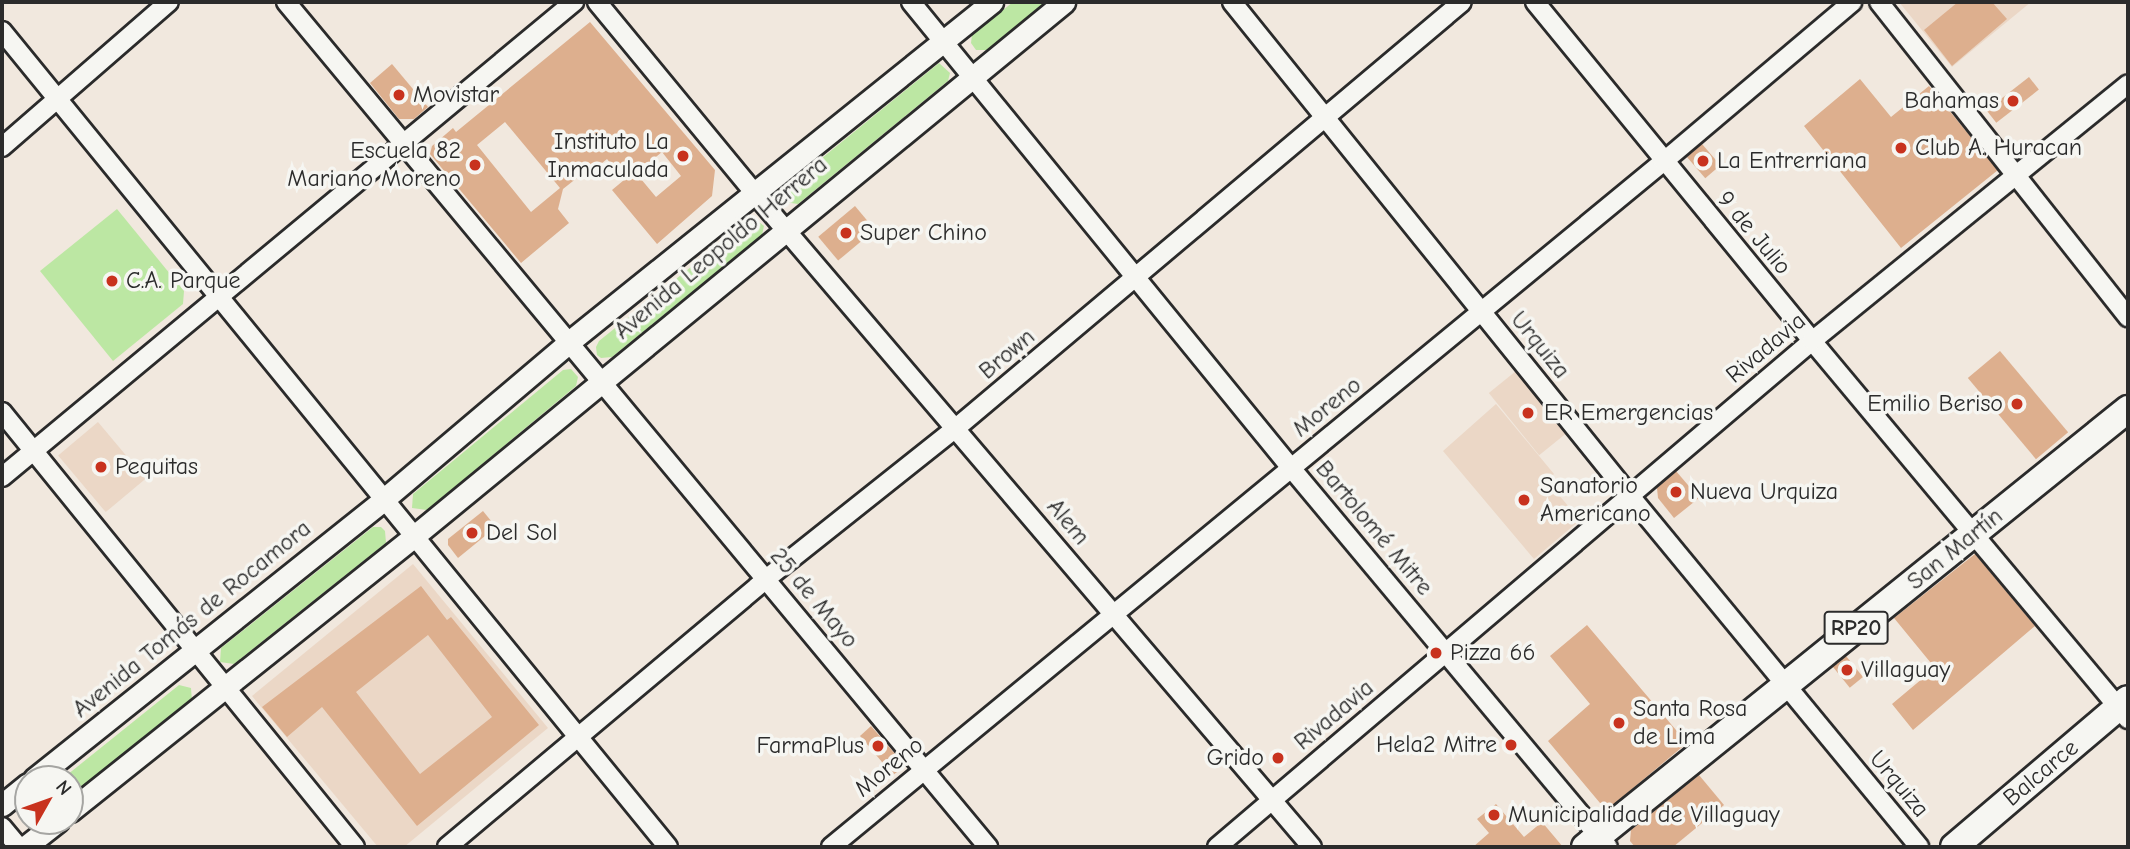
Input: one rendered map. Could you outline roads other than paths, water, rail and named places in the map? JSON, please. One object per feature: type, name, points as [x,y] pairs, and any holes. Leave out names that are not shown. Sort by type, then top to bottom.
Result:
[{"type":"main road","name":"San Martín","points":[[1597,844],[1785,685],[2128,409]]},
{"type":"main road","name":"Balcarce","points":[[1954,847],[2125,708]]},
{"type":"street","points":[[2,147],[169,2]]},
{"type":"street","name":"25 de Mayo","points":[[286,2],[988,847]]},
{"type":"street","points":[[2,477],[574,2]]},
{"type":"street","name":"Alem","points":[[597,2],[755,194],[1312,847]]},
{"type":"street","name":"Bartolomé Mitre","points":[[911,2],[1291,468],[1446,653],[1597,844]]},
{"type":"street","name":"Avenida Leopoldo Herrera","points":[[383,500],[569,342],[992,2]]},
{"type":"street","name":"Avenida Leopoldo Herrera","points":[[412,537],[1064,2]]},
{"type":"street","name":"Urquiza","points":[[1232,2],[1630,496],[1919,847]]},
{"type":"street","name":"Brown","points":[[447,847],[766,579],[956,428],[1462,2]]},
{"type":"street","name":"9 de Julio","points":[[1535,2],[1663,162],[1812,341],[2125,708]]},
{"type":"street","name":"Moreno","points":[[831,847],[1663,162],[1852,2]]},
{"type":"street","points":[[1878,2],[2128,317]]},
{"type":"street","points":[[2,31],[412,537],[668,847]]},
{"type":"street","name":"Rivadavia","points":[[1217,847],[1812,341],[2128,84]]},
{"type":"street","points":[[2,412],[193,652],[355,847]]},
{"type":"street","name":"Avenida Tomás de Rocamora","points":[[52,765],[383,500]]},
{"type":"street","points":[[84,800],[412,537]]},
{"type":"street","points":[[2,827],[19,847]]},
{"type":"street","points":[[25,847],[40,835]]},
{"type":"place","name":"Movistar","points":[[399,95]]},
{"type":"place","name":"Bahamas","points":[[2013,101]]},
{"type":"place","name":"Club A. Huracan","points":[[1901,148]]},
{"type":"place","name":"Instituto La Inmaculada","points":[[683,156]]},
{"type":"place","name":"La Entrerriana","points":[[1703,161]]},
{"type":"place","name":"Escuela 82 Mariano Moreno","points":[[475,165]]},
{"type":"place","name":"Super Chino","points":[[846,233]]},
{"type":"place","name":"C.A. Parque","points":[[112,281]]},
{"type":"place","name":"Emilio Beriso","points":[[2017,404]]},
{"type":"place","name":"ER Emergencias","points":[[1528,413]]},
{"type":"place","name":"Pequitas","points":[[101,467]]},
{"type":"place","name":"Nueva Urquiza","points":[[1676,492]]},
{"type":"place","name":"Sanatorio Americano","points":[[1524,500]]},
{"type":"place","name":"Del Sol","points":[[472,533]]},
{"type":"place","name":"Pizza 66","points":[[1436,653]]},
{"type":"place","name":"Villaguay","points":[[1847,670]]},
{"type":"place","name":"Santa Rosa de Lima","points":[[1619,723]]},
{"type":"place","name":"Hela2 Mitre","points":[[1511,745]]},
{"type":"place","name":"FarmaPlus","points":[[878,746]]},
{"type":"place","name":"Grido","points":[[1278,758]]},
{"type":"place","name":"Municipalidad de Villaguay","points":[[1494,815]]}]
